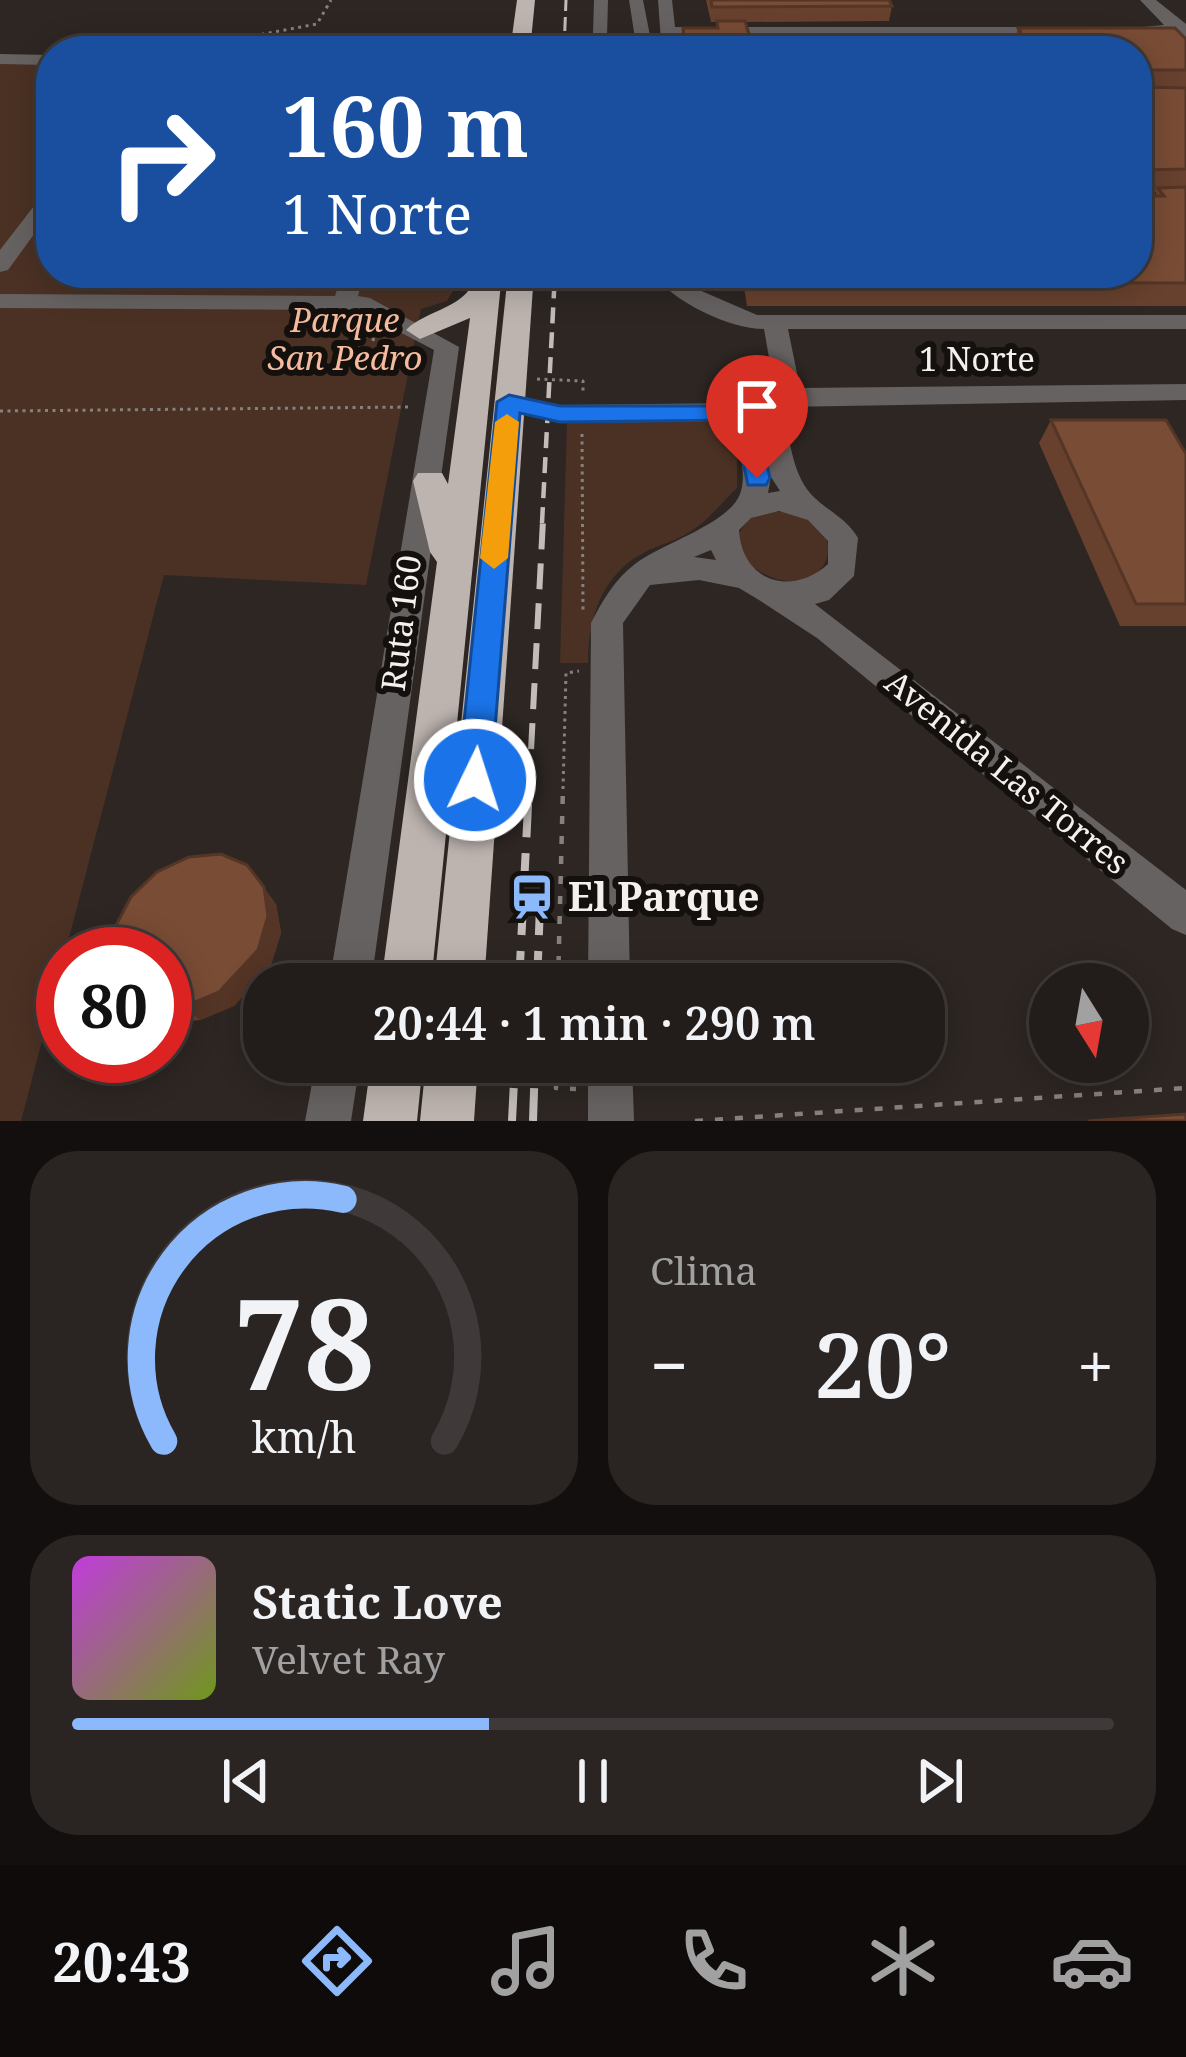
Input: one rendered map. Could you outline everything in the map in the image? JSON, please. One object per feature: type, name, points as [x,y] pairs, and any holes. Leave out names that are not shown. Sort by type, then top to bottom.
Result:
[{"type":"highway","points":[[522,36],[526,0]]},
{"type":"highway","points":[[542,36],[545,0]]},
{"type":"highway","points":[[420,330],[464,310],[481,288]]},
{"type":"highway","name":"Ruta 160","points":[[460,963],[488,288]]},
{"type":"highway","name":"Ruta 160","points":[[408,963],[454,578],[483,398],[516,288]]},
{"type":"highway","points":[[430,481],[454,578]]},
{"type":"highway","points":[[390,1121],[395,1083]]},
{"type":"highway","points":[[447,1121],[450,1083]]},
{"type":"street","points":[[601,0],[602,34]]},
{"type":"street","points":[[636,0],[643,36]]},
{"type":"street","points":[[665,0],[669,36],[1064,36]]},
{"type":"street","points":[[1147,0],[1184,34]]},
{"type":"street","points":[[1139,36],[1184,34]]},
{"type":"street","points":[[0,62],[36,58]]},
{"type":"street","points":[[0,266],[36,217]]},
{"type":"street","points":[[344,303],[348,288]]},
{"type":"street","points":[[677,288],[737,319],[776,322],[1186,322]]},
{"type":"street","points":[[0,301],[362,303],[447,346],[444,379],[483,398],[430,481],[353,963]]},
{"type":"street","points":[[752,505],[776,322]]},
{"type":"street","name":"1 Norte","points":[[483,398],[549,413],[583,404],[1186,392]]},
{"type":"street","points":[[632,584],[683,569],[740,576],[770,591],[794,594],[818,590],[837,577],[846,548],[837,528],[806,507],[784,476],[768,403]]},
{"type":"street","points":[[609,963],[604,658],[612,611],[658,560],[723,532],[734,516],[752,505],[778,501],[806,507]]},
{"type":"street","points":[[723,532],[726,559],[740,576]]},
{"type":"street","points":[[818,590],[817,609],[828,629]]},
{"type":"street","name":"Avenida Las Torres","points":[[770,591],[828,629],[1186,915]]},
{"type":"street","points":[[328,1121],[334,1083]]},
{"type":"path","points":[[252,36],[317,24],[331,0]]},
{"type":"path","points":[[365,337],[410,356],[427,379],[444,379]]},
{"type":"path","points":[[0,411],[483,398],[583,381],[581,601],[604,658],[566,673],[559,963]]},
{"type":"path","points":[[556,1083],[556,1088],[603,1091]]},
{"type":"path","points":[[695,1121],[1186,1088]]},
{"type":"green space","name":"Parque San Pedro","points":[[0,59],[36,59],[36,288],[454,288],[447,301],[421,309],[366,585],[164,575],[72,927],[36,927],[36,1064],[21,1121],[0,1121]]},
{"type":"green space","points":[[567,422],[726,422],[737,429],[737,488],[695,529],[645,552],[618,572],[595,614],[588,663],[560,663]]},
{"type":"green space","points":[[768,512],[799,515],[819,527],[827,543],[826,560],[816,574],[798,581],[773,578],[743,560],[738,534],[749,519]]},
{"type":"building","points":[[711,0],[889,0],[892,6],[712,7]]},
{"type":"building","points":[[717,21],[745,21],[750,36],[684,36],[683,28],[718,28]]},
{"type":"building","points":[[1018,28],[1175,28],[1186,39],[1186,70],[1152,70],[1152,36],[1023,36]]},
{"type":"building","points":[[1152,87],[1186,88],[1186,169],[1152,170]]},
{"type":"building","points":[[1186,187],[1186,283],[1152,283],[1152,196],[1164,196],[1158,188]]},
{"type":"building","points":[[1051,420],[1166,420],[1186,454],[1186,604],[1136,604]]},
{"type":"building","points":[[221,854],[247,865],[264,887],[268,916],[258,950],[219,992],[192,1004],[192,927],[115,927],[131,897],[157,872],[189,857]]},
{"type":"building","points":[[1186,1114],[1186,1121],[1088,1121]]},
{"type":"railway","points":[[565,36],[566,0]]},
{"type":"railway","points":[[542,523],[554,288]]},
{"type":"railway","points":[[529,789],[543,520]]},
{"type":"railway","points":[[520,963],[529,786]]},
{"type":"railway","points":[[538,963],[540,906]]},
{"type":"railway","points":[[512,1121],[514,1083]]},
{"type":"railway","points":[[533,1121],[534,1083]]},
{"type":"slow traffic","points":[[494,558],[507,422]]},
{"type":"place","name":"El Parque","points":[[532,897]]},
{"type":"route","points":[[475,780],[509,402],[560,414],[745,412],[757,478]]}]
